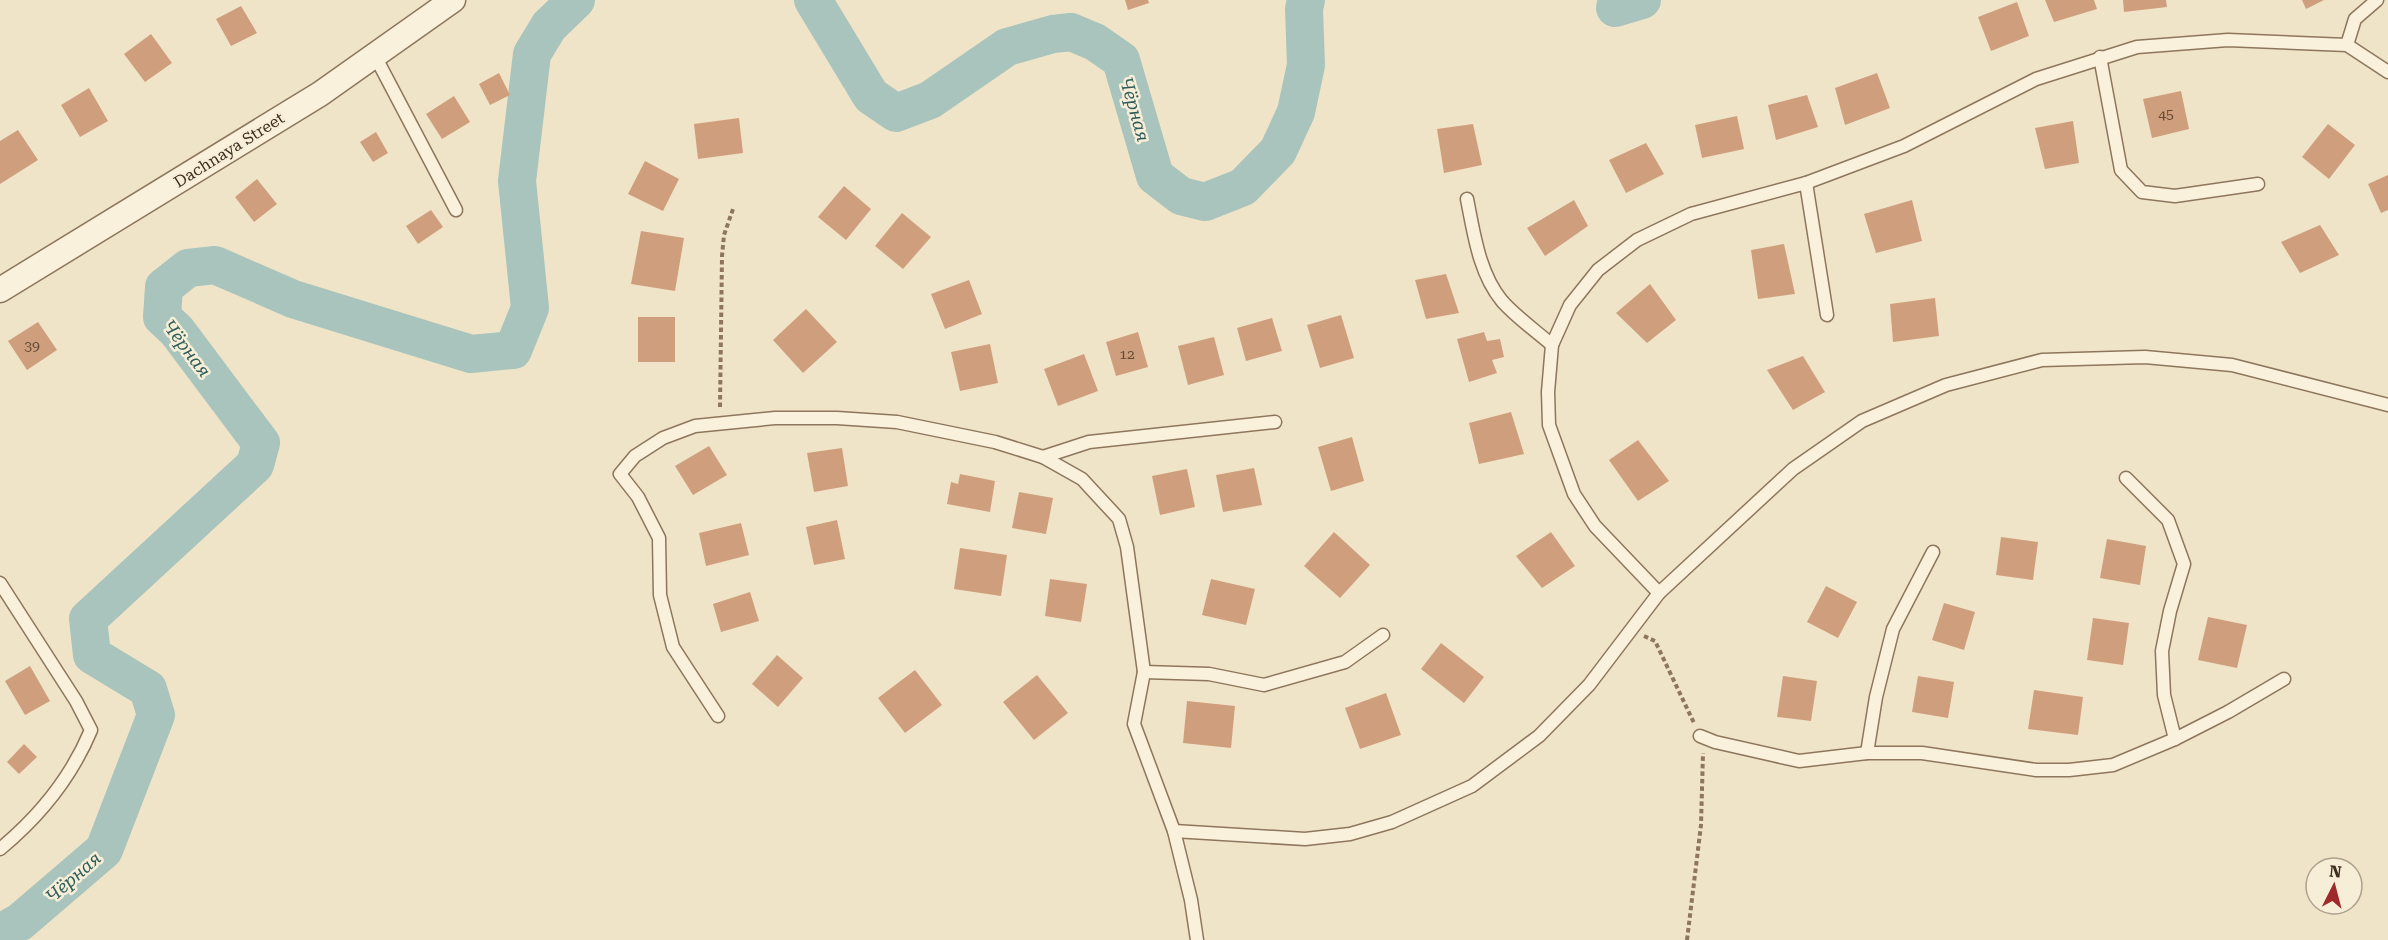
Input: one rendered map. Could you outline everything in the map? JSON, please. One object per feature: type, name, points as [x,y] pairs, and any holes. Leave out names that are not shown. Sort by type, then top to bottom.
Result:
[{"type":"street","name":"Dachnaya Street","points":[[0,290],[320,94],[453,0]]},
{"type":"lane","points":[[2347,45],[2355,19],[2377,0]]},
{"type":"lane","points":[[1659,593],[1595,526],[1574,494],[1549,425],[1548,392],[1552,345],[1570,305],[1598,270],[1637,240],[1691,214],[1806,183],[1904,146],[2036,79],[2137,47],[2171,42],[2228,40],[2347,45],[2388,72]]},
{"type":"lane","points":[[374,54],[456,210]]},
{"type":"lane","points":[[2100,57],[2121,170],[2142,192],[2175,196],[2258,184]]},
{"type":"lane","points":[[1806,183],[1827,315]]},
{"type":"lane","points":[[1467,200],[1475,243],[1488,279],[1503,302],[1552,345]]},
{"type":"lane","points":[[1174,831],[1305,839],[1350,834],[1392,822],[1472,786],[1539,736],[1589,685],[1659,593],[1793,469],[1862,421],[1946,386],[2042,360],[2145,357],[2232,365],[2388,405]]},
{"type":"lane","points":[[718,716],[673,647],[660,595],[659,538],[638,497],[620,474],[635,456],[663,438],[695,426],[774,418],[897,422],[995,442],[1043,457],[1082,479],[1119,519],[1127,547],[1144,672],[1134,723],[1174,831],[1191,900],[1197,940]]},
{"type":"lane","points":[[1043,457],[1089,442],[1275,422]]},
{"type":"lane","points":[[2126,478],[2168,520],[2184,564],[2170,610],[2163,651],[2164,695],[2175,739]]},
{"type":"lane","points":[[1867,753],[1876,697],[1893,629],[1933,552]]},
{"type":"lane","points":[[0,583],[76,701],[91,730],[79,759],[33,821],[0,849]]},
{"type":"lane","points":[[1144,672],[1209,674],[1264,685],[1345,662],[1383,635]]},
{"type":"lane","points":[[1700,736],[1715,742],[1799,761],[1867,753],[1922,753],[2036,770],[2069,770],[2113,765],[2175,739],[2228,712],[2284,679]]},
{"type":"path","points":[[720,422],[724,235],[734,209]]},
{"type":"path","points":[[1632,630],[1655,641],[1700,736],[1704,761],[1701,825],[1687,940]]},
{"type":"building","points":[[1125,0],[1148,0],[1149,3],[1128,10]]},
{"type":"building","points":[[2045,0],[2094,0],[2097,9],[2054,22]]},
{"type":"building","points":[[2123,0],[2166,0],[2167,7],[2124,12]]},
{"type":"building","points":[[2302,0],[2324,0],[2306,9]]},
{"type":"building","points":[[2017,2],[2029,36],[1991,51],[1978,17]]},
{"type":"building","points":[[241,6],[257,33],[231,46],[216,19]]},
{"type":"building","points":[[151,34],[172,63],[145,82],[124,54]]},
{"type":"building","points":[[499,73],[510,95],[490,105],[479,84]]},
{"type":"building","points":[[1877,73],[1890,108],[1845,125],[1835,88]]},
{"type":"building","points":[[89,88],[108,121],[80,137],[61,105]]},
{"type":"building","points":[[2181,91],[2189,129],[2152,138],[2143,99]]},
{"type":"building","points":[[1807,95],[1818,127],[1776,140],[1768,105]]},
{"type":"building","points":[[454,96],[470,122],[442,139],[426,114]]},
{"type":"building","points":[[1737,116],[1744,149],[1702,158],[1695,125]]},
{"type":"building","points":[[739,118],[743,153],[698,159],[694,124]]},
{"type":"building","points":[[2073,121],[2079,163],[2045,169],[2035,128]]},
{"type":"building","points":[[1473,124],[1482,165],[1444,173],[1437,129]]},
{"type":"building","points":[[2328,124],[2355,145],[2329,179],[2302,157]]},
{"type":"building","points":[[18,130],[38,160],[0,184],[0,141]]},
{"type":"building","points":[[376,132],[388,153],[373,162],[360,142]]},
{"type":"building","points":[[1646,143],[1664,174],[1626,193],[1609,160]]},
{"type":"building","points":[[645,161],[679,179],[663,211],[628,194]]},
{"type":"building","points":[[2388,175],[2388,210],[2381,213],[2368,184]]},
{"type":"building","points":[[257,179],[277,204],[254,222],[235,197]]},
{"type":"building","points":[[844,186],[871,209],[846,240],[818,217]]},
{"type":"building","points":[[1574,200],[1588,226],[1545,256],[1527,228]]},
{"type":"building","points":[[1912,200],[1922,241],[1876,253],[1864,214]]},
{"type":"building","points":[[431,210],[443,227],[418,244],[406,226]]},
{"type":"building","points":[[902,213],[931,237],[903,269],[875,246]]},
{"type":"building","points":[[2320,225],[2339,255],[2300,273],[2281,242]]},
{"type":"building","points":[[641,231],[684,238],[675,291],[631,284]]},
{"type":"building","points":[[1784,244],[1795,294],[1758,299],[1751,250]]},
{"type":"building","points":[[1446,274],[1459,313],[1426,319],[1415,280]]},
{"type":"building","points":[[969,280],[982,314],[945,329],[931,294]]},
{"type":"building","points":[[1650,284],[1676,320],[1647,343],[1616,313]]},
{"type":"building","points":[[1935,298],[1939,336],[1893,342],[1890,304]]},
{"type":"building","points":[[806,309],[837,342],[803,373],[773,340]]},
{"type":"building","points":[[1341,315],[1354,358],[1320,368],[1307,325]]},
{"type":"building","points":[[638,317],[675,317],[675,362],[638,362]]},
{"type":"building","points":[[1272,318],[1282,351],[1246,361],[1237,328]]},
{"type":"building","points":[[38,322],[57,350],[27,370],[8,341]]},
{"type":"building","points":[[1138,332],[1148,367],[1116,376],[1106,342]]},
{"type":"building","points":[[1484,332],[1487,341],[1500,339],[1504,357],[1492,360],[1497,373],[1469,382],[1457,339]]},
{"type":"building","points":[[1214,337],[1224,375],[1188,385],[1178,346]]},
{"type":"building","points":[[990,344],[998,383],[960,391],[951,352]]},
{"type":"building","points":[[1084,354],[1098,391],[1058,406],[1044,369]]},
{"type":"building","points":[[1803,356],[1825,392],[1793,410],[1767,370]]},
{"type":"building","points":[[1511,412],[1524,454],[1479,464],[1469,423]]},
{"type":"building","points":[[1352,437],[1364,481],[1331,491],[1318,447]]},
{"type":"building","points":[[1638,440],[1669,481],[1638,501],[1609,460]]},
{"type":"building","points":[[709,446],[727,475],[693,495],[675,466]]},
{"type":"building","points":[[842,448],[848,486],[814,492],[807,453]]},
{"type":"building","points":[[1254,468],[1262,505],[1223,512],[1216,475]]},
{"type":"building","points":[[1187,469],[1195,507],[1160,515],[1152,476]]},
{"type":"building","points":[[960,474],[995,481],[990,512],[947,504],[951,482],[958,484]]},
{"type":"building","points":[[1019,492],[1053,498],[1046,534],[1012,528]]},
{"type":"building","points":[[837,520],[845,559],[814,565],[806,527]]},
{"type":"building","points":[[741,523],[749,555],[706,566],[699,533]]},
{"type":"building","points":[[1334,532],[1370,565],[1340,598],[1304,566]]},
{"type":"building","points":[[1551,532],[1575,566],[1542,588],[1516,556]]},
{"type":"building","points":[[2001,537],[2038,542],[2033,580],[1996,575]]},
{"type":"building","points":[[2107,539],[2146,546],[2140,585],[2100,578]]},
{"type":"building","points":[[960,548],[1007,555],[1001,596],[954,589]]},
{"type":"building","points":[[1050,579],[1087,584],[1081,622],[1045,616]]},
{"type":"building","points":[[1211,579],[1255,589],[1246,625],[1202,615]]},
{"type":"building","points":[[1826,586],[1857,602],[1838,638],[1807,622]]},
{"type":"building","points":[[750,592],[759,621],[721,632],[713,604]]},
{"type":"building","points":[[1944,603],[1975,612],[1964,650],[1932,640]]},
{"type":"building","points":[[2208,617],[2247,625],[2237,668],[2198,660]]},
{"type":"building","points":[[2093,618],[2129,623],[2123,665],[2087,660]]},
{"type":"building","points":[[1441,643],[1484,677],[1464,703],[1421,669]]},
{"type":"building","points":[[777,655],[803,678],[778,707],[752,684]]},
{"type":"building","points":[[30,666],[50,701],[25,715],[5,681]]},
{"type":"building","points":[[915,670],[942,705],[905,733],[878,698]]},
{"type":"building","points":[[1037,675],[1068,713],[1034,740],[1003,702]]},
{"type":"building","points":[[1783,676],[1817,681],[1811,721],[1777,717]]},
{"type":"building","points":[[1918,676],[1954,682],[1948,718],[1912,712]]},
{"type":"building","points":[[2034,690],[2083,697],[2078,735],[2028,729]]},
{"type":"building","points":[[1386,693],[1401,735],[1360,749],[1345,708]]},
{"type":"building","points":[[1187,701],[1235,706],[1231,748],[1183,743]]},
{"type":"building","points":[[24,744],[37,757],[19,774],[7,762]]},
{"type":"waterway","name":"Чёрная","points":[[0,933],[20,922],[104,850],[156,715],[148,689],[92,655],[88,619],[255,465],[261,443],[177,331],[162,317],[164,287],[188,268],[215,265],[293,299],[471,354],[513,350],[530,308],[517,181],[532,54],[549,26],[576,0]]},
{"type":"waterway","name":"Чёрная","points":[[813,0],[871,96],[896,113],[930,100],[1007,47],[1053,34],[1071,32],[1095,42],[1121,60],[1155,176],[1181,196],[1205,202],[1243,187],[1278,151],[1296,112],[1306,65],[1304,9],[1306,0]]},
{"type":"waterway","name":"Чёрная","points":[[1617,0],[1615,8],[1642,0]]}]
